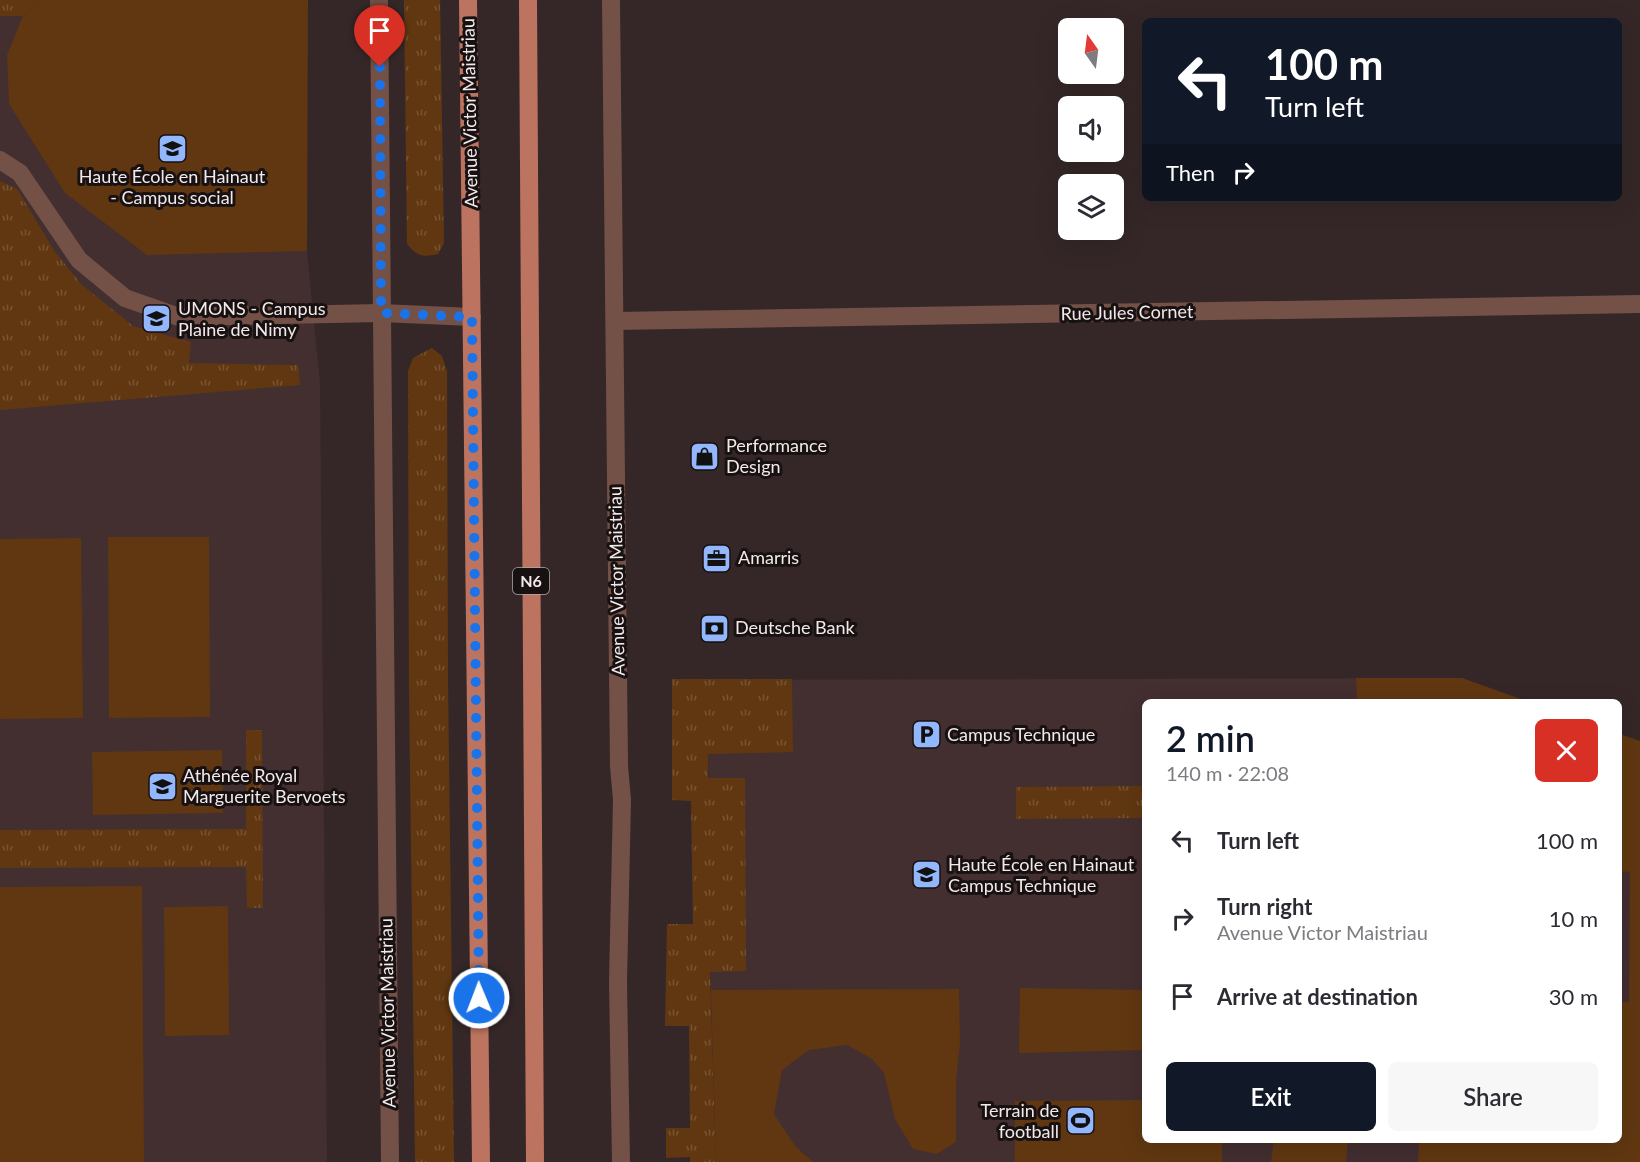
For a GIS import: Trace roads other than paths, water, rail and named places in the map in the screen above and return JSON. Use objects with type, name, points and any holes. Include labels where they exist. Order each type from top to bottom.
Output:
[{"type":"main road","name":"Avenue Victor Maistriau","points":[[468,0],[480,1162]]},
{"type":"main road","name":"N6","points":[[528,0],[535,1162]]},
{"type":"street","name":"Avenue Victor Maistriau","points":[[380,0],[390,1162]]},
{"type":"street","name":"Avenue Victor Maistriau","points":[[611,0],[619,766],[622,800],[618,982],[621,1162]]},
{"type":"street","points":[[0,160],[20,173],[79,260],[125,298],[179,317],[381,313],[472,317]]},
{"type":"street","name":"Rue Jules Cornet","points":[[615,321],[1640,304]]},
{"type":"place","name":"Haute École en Hainaut - Campus social","points":[[172,148]]},
{"type":"place","name":"UMONS - Campus Plaine de Nimy","points":[[157,319]]},
{"type":"place","name":"Performance Design","points":[[705,456]]},
{"type":"place","name":"Amarris","points":[[717,558]]},
{"type":"place","name":"Deutsche Bank","points":[[714,628]]},
{"type":"place","name":"Campus Technique","points":[[926,735]]},
{"type":"place","name":"Athénée Royal Marguerite Bervoets","points":[[162,786]]},
{"type":"place","name":"Haute École en Hainaut Campus Technique","points":[[927,875]]},
{"type":"place","name":"Terrain de football","points":[[1080,1121]]}]
